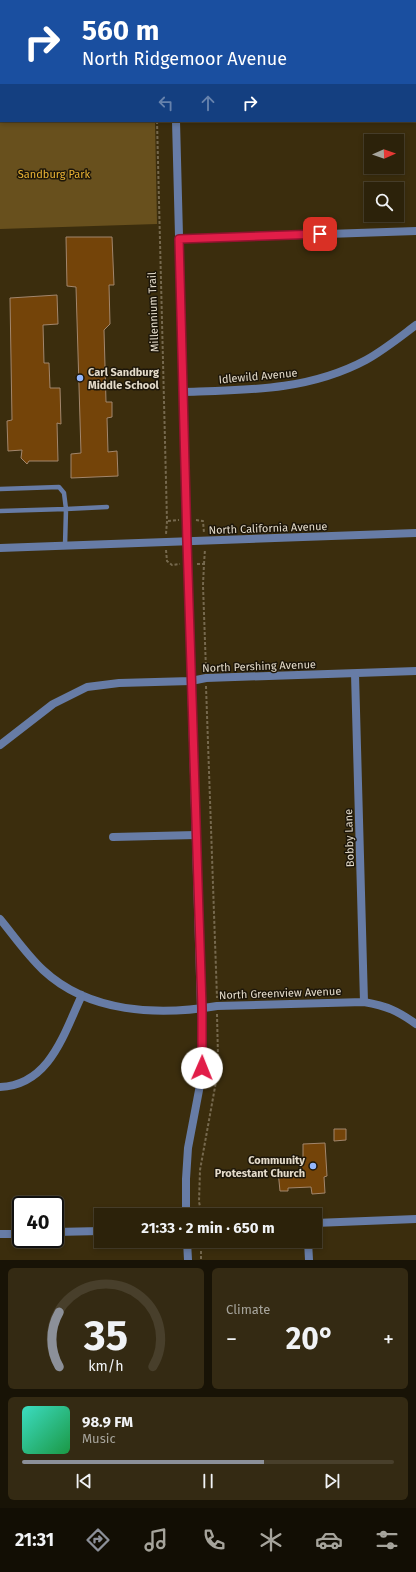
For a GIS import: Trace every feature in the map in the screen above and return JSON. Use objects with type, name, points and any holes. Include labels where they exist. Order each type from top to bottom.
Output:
[{"type":"street","points":[[176,122],[182,392],[202,1008],[202,1068],[188,1148],[186,1208]]},
{"type":"street","points":[[179,239],[416,231]]},
{"type":"street","name":"Idlewild Avenue","points":[[182,392],[251,390],[295,385],[313,381],[341,371],[365,360],[384,349],[416,325]]},
{"type":"street","name":"North California Avenue","points":[[0,548],[416,533]]},
{"type":"street","name":"North Pershing Avenue","points":[[0,744],[53,704],[87,687],[119,683],[191,681],[206,678],[416,671]]},
{"type":"street","name":"Bobby Lane","points":[[355,674],[364,1002]]},
{"type":"street","points":[[113,837],[196,835]]},
{"type":"street","name":"North Greenview Avenue","points":[[0,919],[26,952],[61,984],[82,995],[105,1004],[134,1010],[364,1002],[385,1006],[400,1012],[416,1024]]},
{"type":"street","points":[[0,1087],[24,1082],[38,1073],[53,1057],[82,995]]},
{"type":"street","points":[[322,1223],[416,1219]]},
{"type":"street","points":[[64,1232],[94,1231]]},
{"type":"street","points":[[0,1234],[12,1234]]},
{"type":"street","points":[[187,1248],[188,1260]]},
{"type":"street","points":[[308,1248],[309,1260]]},
{"type":"lane","points":[[0,489],[58,488],[64,493],[66,509],[65,546]]},
{"type":"lane","points":[[0,511],[108,507]]},
{"type":"path","name":"Millennium Trail","points":[[157,122],[166,526]]},
{"type":"path","points":[[167,521],[172,520]]},
{"type":"path","points":[[200,520],[203,521],[204,524]]},
{"type":"path","points":[[200,1208],[199,1202],[200,1170],[217,1076],[218,1057],[202,586],[205,555]]},
{"type":"path","points":[[166,556],[167,561],[172,565]]},
{"type":"path","points":[[198,564],[204,564]]},
{"type":"path","points":[[201,1248],[201,1260]]},
{"type":"green space","name":"Sandburg Park","points":[[0,122],[155,122],[157,224],[0,229]]},
{"type":"building","points":[[66,237],[112,237],[114,285],[109,285],[110,324],[104,330],[106,402],[112,402],[112,417],[107,418],[108,452],[117,451],[118,476],[71,478],[71,454],[81,453],[76,287],[67,286]]},
{"type":"building","points":[[57,295],[58,324],[43,325],[44,363],[49,363],[50,388],[60,388],[61,424],[57,423],[58,461],[29,461],[27,464],[21,458],[22,450],[8,451],[7,421],[12,420],[10,298]]},
{"type":"building","points":[[334,1129],[346,1129],[346,1140],[334,1141]]},
{"type":"building","name":"Community Protestant Church","points":[[325,1143],[327,1176],[324,1177],[325,1193],[312,1194],[311,1187],[288,1188],[288,1191],[280,1191],[278,1171],[300,1171],[300,1161],[303,1161],[303,1144]]},
{"type":"place","name":"Carl Sandburg Middle School","points":[[80,378]]},
{"type":"place","name":"Community Protestant Church","points":[[313,1166]]},
{"type":"route","points":[[202,1068],[202,1008],[179,239],[320,234]]}]
